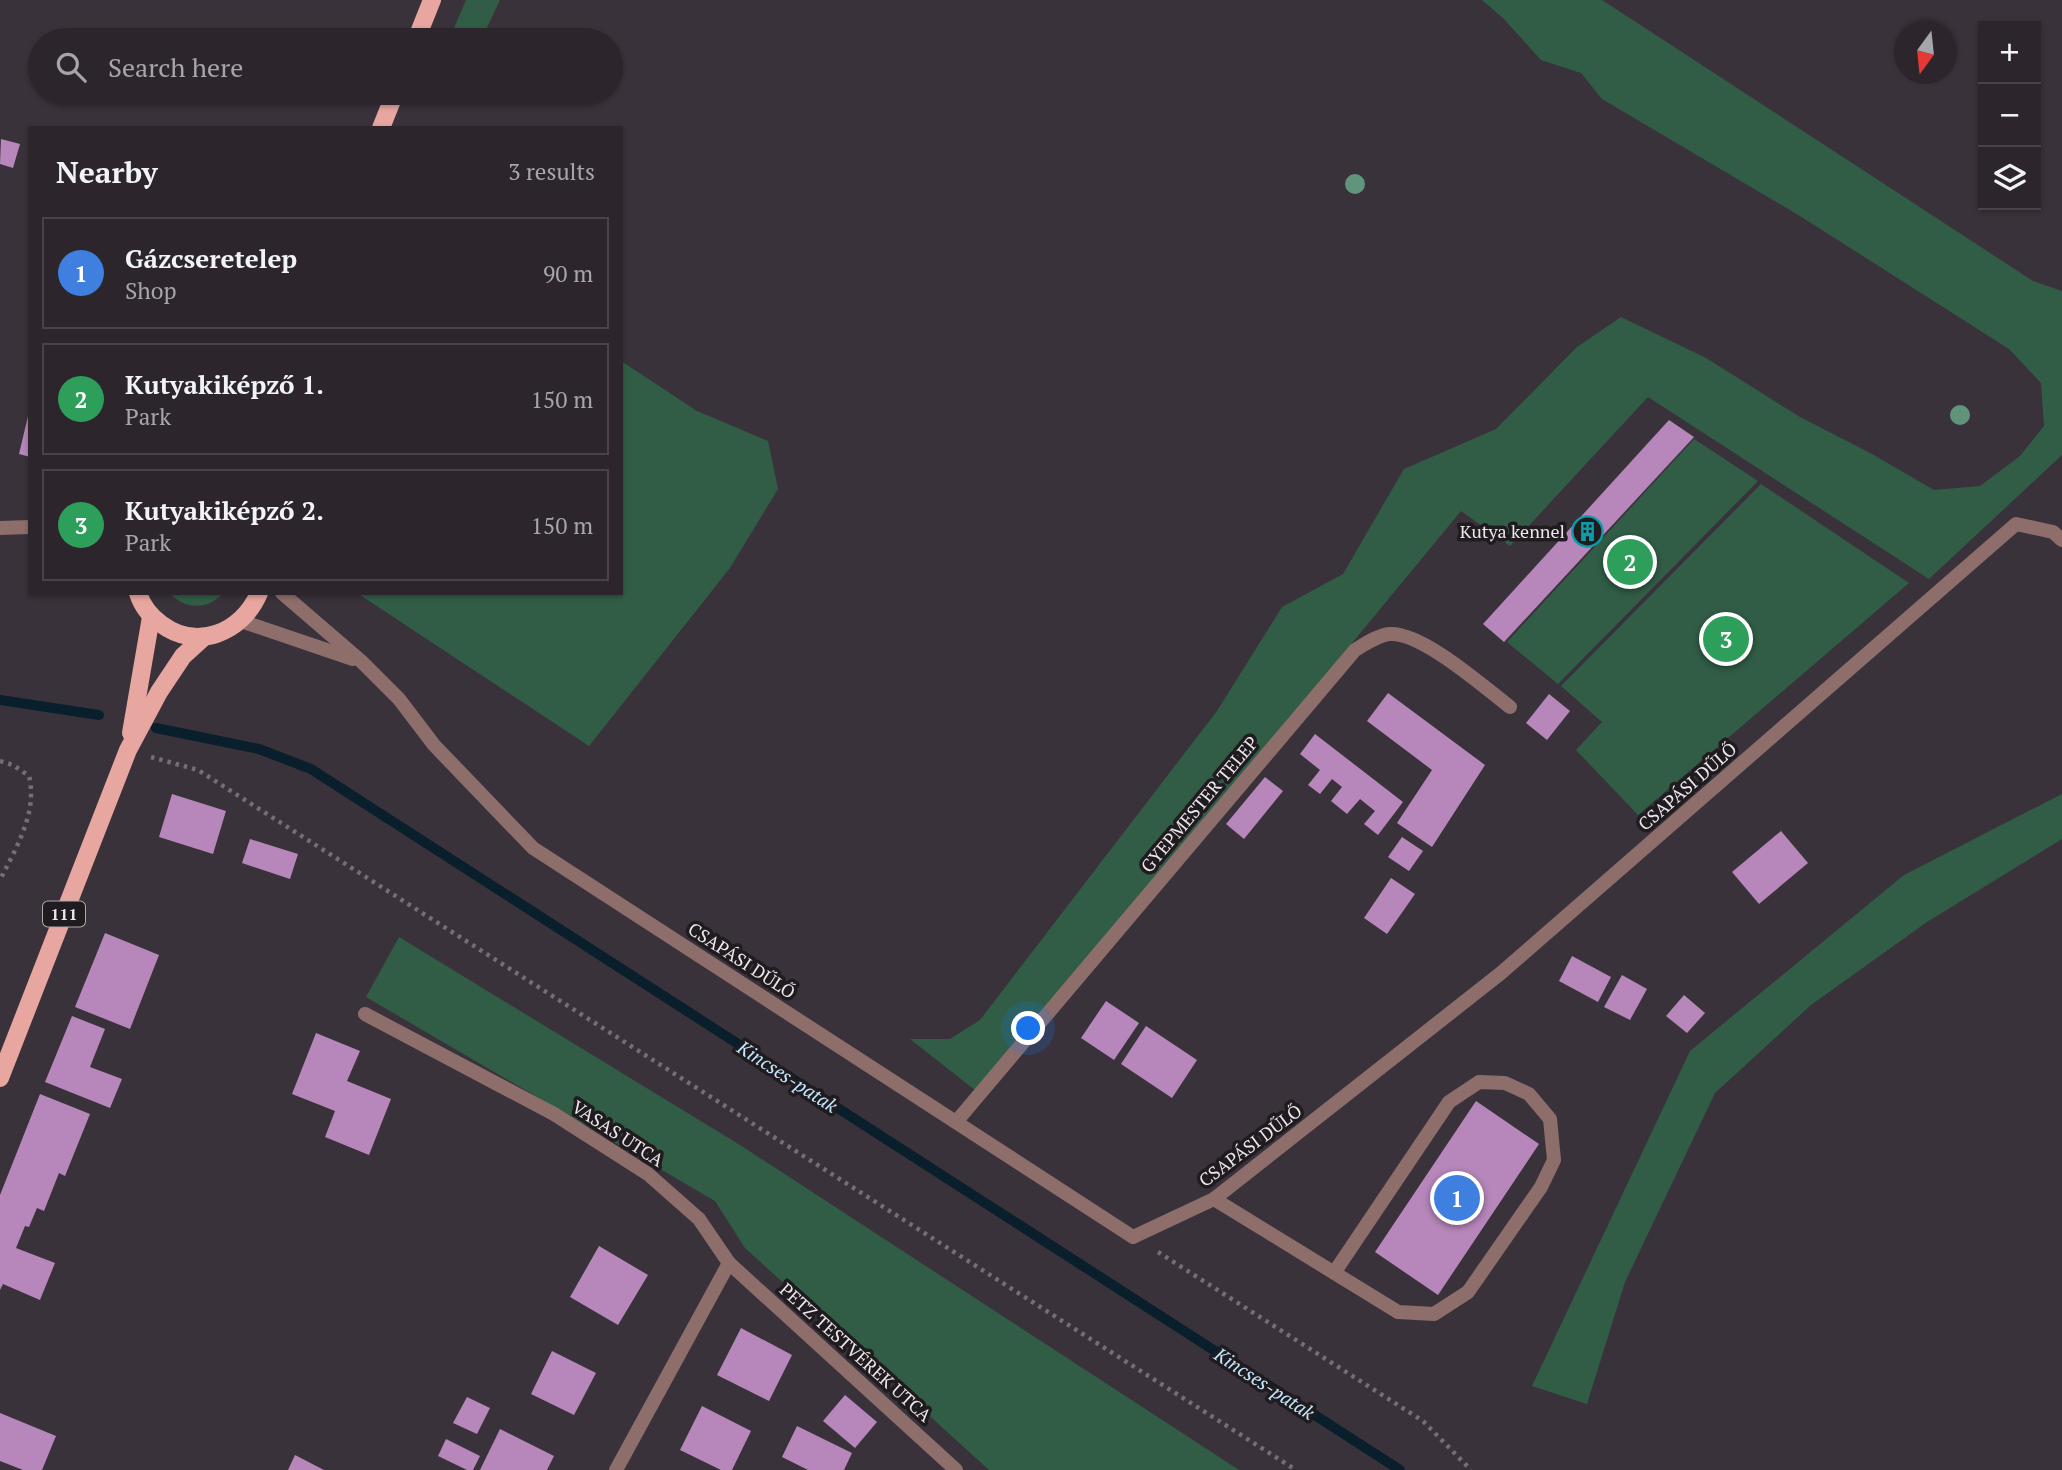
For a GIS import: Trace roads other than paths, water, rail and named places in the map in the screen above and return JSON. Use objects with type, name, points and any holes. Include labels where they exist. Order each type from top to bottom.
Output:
[{"type":"main road","points":[[421,28],[432,0]]},
{"type":"main road","points":[[383,126],[391,105]]},
{"type":"main road","points":[[139,595],[151,617],[168,629],[183,636],[204,637]]},
{"type":"main road","points":[[241,621],[254,606],[258,595]]},
{"type":"main road","name":"111","points":[[128,750],[151,617]]},
{"type":"main road","name":"111","points":[[0,1078],[128,750],[159,692],[183,656],[204,637],[225,631],[241,621]]},
{"type":"street","name":"CSAPÁSI DŰLŐ","points":[[284,595],[361,661],[399,699],[434,745],[533,848],[1133,1237],[1214,1199],[1501,973],[2016,524],[2053,532],[2062,540]]},
{"type":"street","name":"CSAPÁSI DŰLŐ","points":[[241,621],[361,661]]},
{"type":"street","name":"GYEPMESTER TELEP","points":[[956,1122],[1355,650],[1390,634],[1407,637],[1425,644],[1510,707]]},
{"type":"street","name":"VASAS UTCA","points":[[365,1014],[554,1114],[649,1174],[699,1219],[729,1263]]},
{"type":"street","points":[[1214,1199],[1334,1273],[1398,1312],[1434,1314],[1468,1292],[1541,1187],[1554,1160],[1550,1119],[1529,1094],[1505,1083],[1479,1082],[1449,1102],[1334,1273]]},
{"type":"street","points":[[616,1470],[729,1263]]},
{"type":"street","name":"PETZ TESTVÉREK UTCA","points":[[729,1263],[956,1470]]},
{"type":"waterway","name":"Kincses-patak","points":[[0,700],[99,715]]},
{"type":"waterway","name":"Kincses-patak","points":[[156,728],[259,749],[311,769],[1400,1470]]},
{"type":"place","name":"Kutya kennel","points":[[1588,531]]},
{"type":"place","name":"Kutyakiképző 1.","points":[[1630,562]]},
{"type":"place","name":"Kutyakiképző 2.","points":[[1726,639]]},
{"type":"place","name":"Gázcseretelep","points":[[1457,1198]]}]
